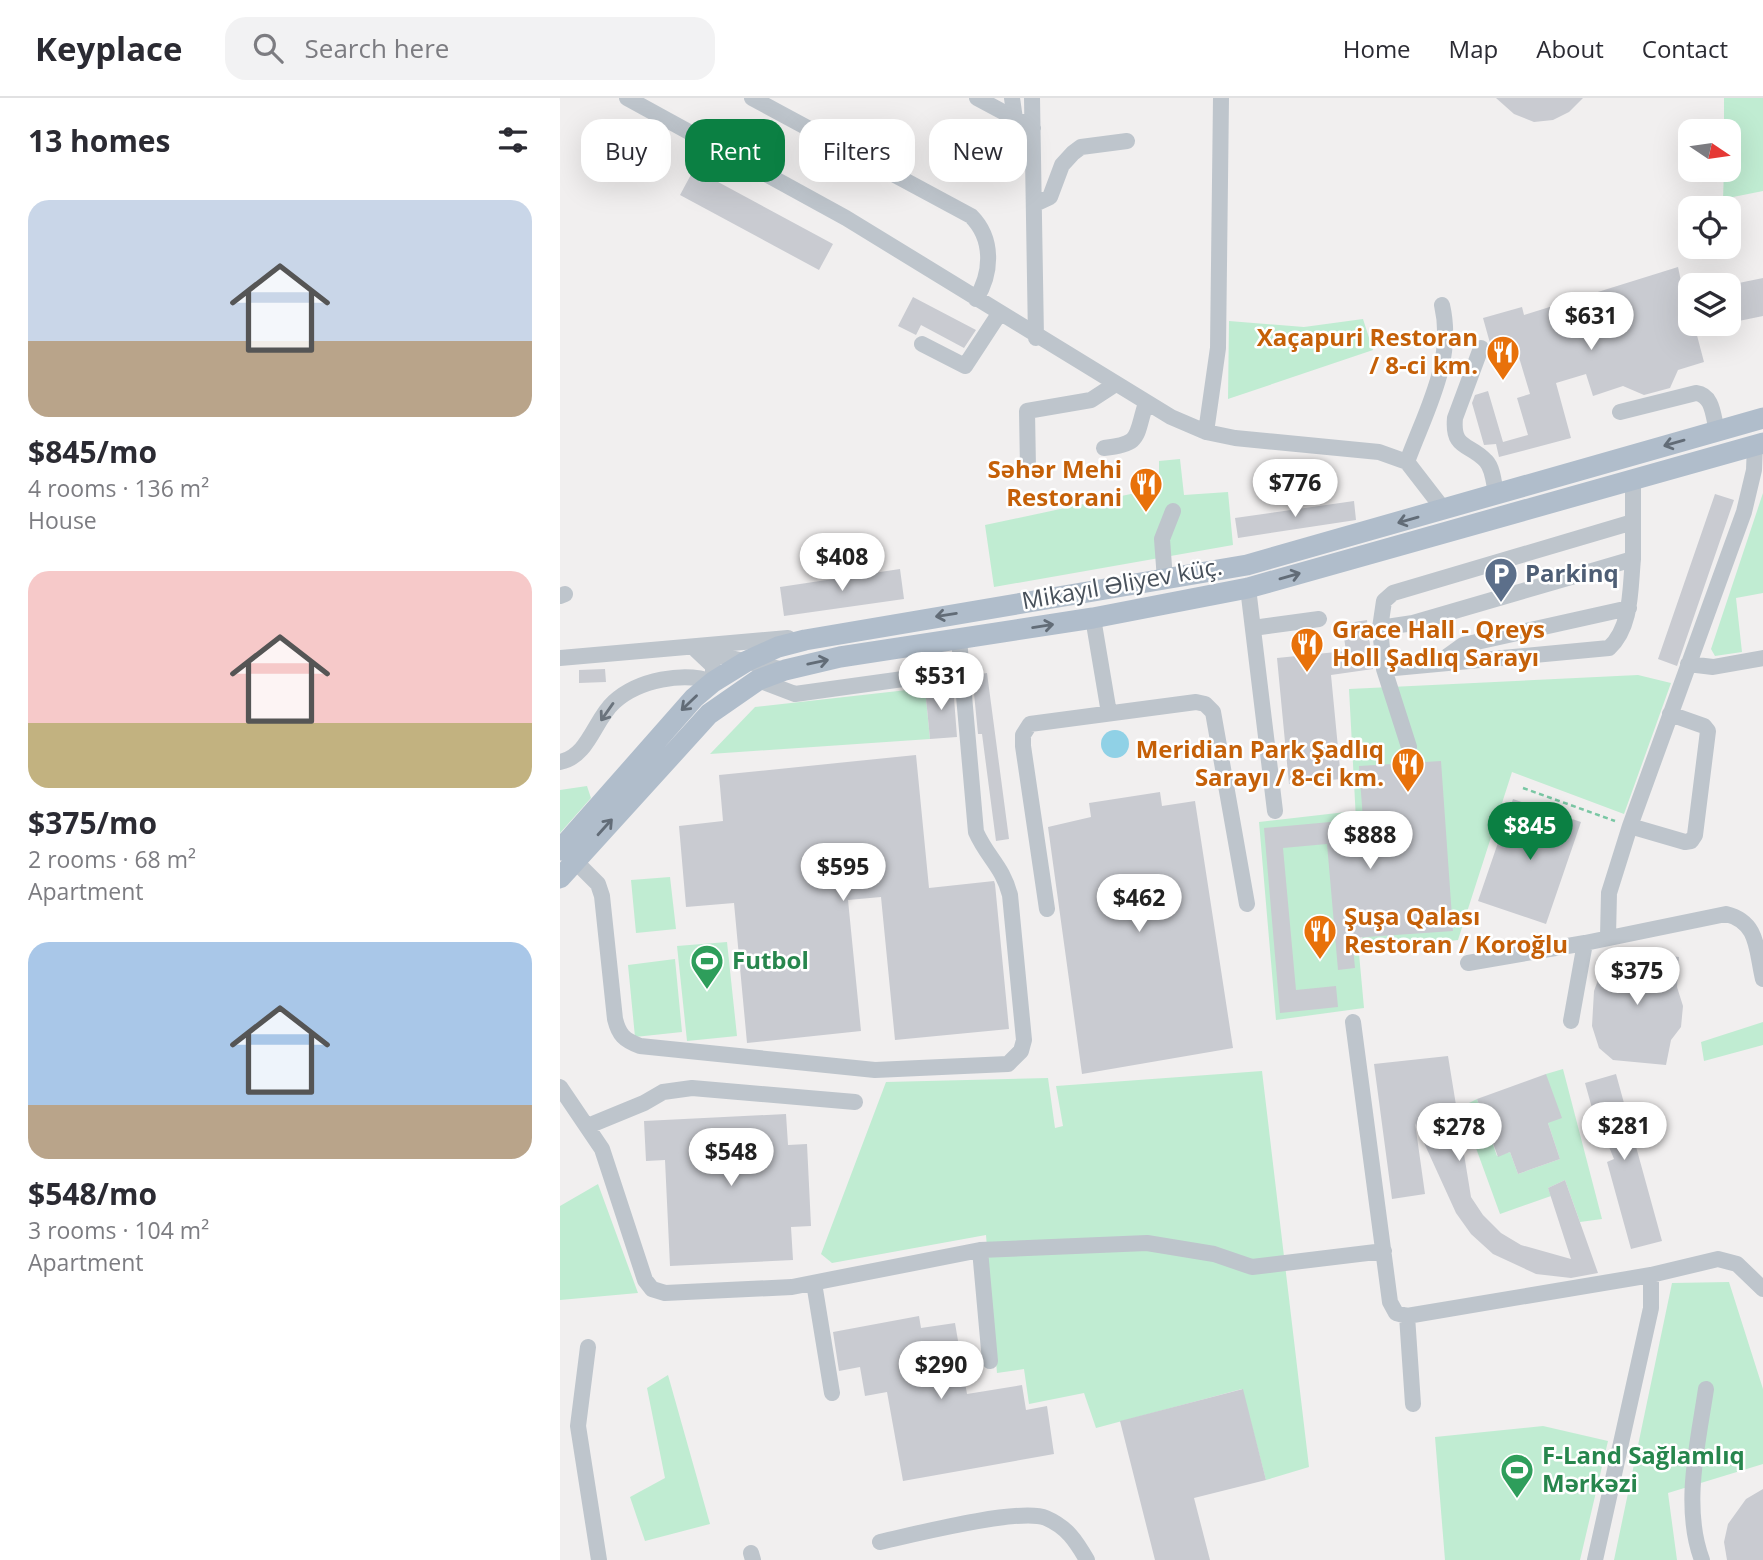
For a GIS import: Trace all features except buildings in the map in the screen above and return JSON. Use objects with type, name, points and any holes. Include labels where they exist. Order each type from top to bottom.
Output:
[{"type":"main road","points":[[568,855],[673,719],[713,682],[747,661],[778,648],[838,633],[1247,565],[1763,418]]},
{"type":"main road","name":"Mikayıl Əliyev küç.","points":[[560,878],[568,855],[688,734],[731,696],[758,680],[785,670],[840,657],[1093,618],[1248,588],[1759,444]]},
{"type":"street","points":[[627,98],[846,218],[1036,338],[1146,403],[1206,432],[1379,452],[1406,462],[1444,510]]},
{"type":"street","points":[[752,98],[971,216],[983,231],[988,254],[987,275],[976,299]]},
{"type":"street","points":[[977,98],[1015,119]]},
{"type":"street","points":[[1012,98],[1015,119]]},
{"type":"street","points":[[1032,98],[1036,338]]},
{"type":"street","points":[[1206,432],[1218,348],[1221,98]]},
{"type":"street","points":[[1027,125],[1032,128]]},
{"type":"street","points":[[1035,204],[1050,197],[1062,165],[1081,147],[1127,141]]},
{"type":"street","points":[[1406,462],[1444,362],[1448,341],[1442,305]]},
{"type":"street","points":[[922,344],[965,366],[999,314]]},
{"type":"street","points":[[1481,348],[1455,418],[1454,430],[1458,440],[1489,464],[1496,494]]},
{"type":"street","points":[[1028,469],[1027,411],[1091,400],[1114,385]]},
{"type":"street","points":[[1620,412],[1696,393],[1704,394],[1709,398],[1717,431]]},
{"type":"street","points":[[1104,448],[1127,446],[1134,440],[1146,403]]},
{"type":"street","points":[[1608,936],[1609,893],[1630,826],[1744,512],[1759,444]]},
{"type":"street","points":[[1384,669],[1609,649],[1620,638],[1629,608],[1633,559],[1633,480]]},
{"type":"street","points":[[1165,580],[1161,539],[1173,511]]},
{"type":"street","points":[[1409,747],[1384,669],[1380,628],[1384,601],[1393,593],[1633,522]]},
{"type":"street","points":[[1380,628],[1413,623],[1633,559]]},
{"type":"street","points":[[1248,588],[1275,811]]},
{"type":"street","points":[[1436,664],[1463,645],[1629,608]]},
{"type":"street","points":[[1093,618],[1110,713]]},
{"type":"street","points":[[1253,628],[1319,619]]},
{"type":"street","points":[[560,658],[693,649],[838,633]]},
{"type":"street","points":[[568,855],[598,884],[602,896],[615,1019],[618,1033],[627,1041],[653,1048],[875,1070],[1008,1064],[1021,1051],[1024,1040],[1010,895],[1005,874],[984,850],[976,832],[960,639]]},
{"type":"street","points":[[693,649],[785,670]]},
{"type":"street","points":[[560,762],[579,752],[614,702],[634,690],[690,676],[713,682],[713,666],[693,649]]},
{"type":"street","points":[[1688,664],[1713,667],[1763,658]]},
{"type":"street","points":[[758,680],[795,694],[932,675]]},
{"type":"street","points":[[1047,909],[1023,734],[1030,724],[1196,702],[1205,704],[1213,712],[1247,904]]},
{"type":"street","points":[[1630,826],[1685,842],[1691,841],[1695,835],[1708,731],[1704,726],[1670,715]]},
{"type":"street","points":[[1468,963],[1585,943],[1608,936],[1726,914],[1741,917],[1751,926],[1763,979]]},
{"type":"street","points":[[1570,1021],[1585,943]]},
{"type":"street","points":[[1353,1022],[1391,1302],[1396,1313],[1407,1316],[1651,1275],[1718,1259],[1738,1264],[1763,1289]]},
{"type":"street","points":[[560,1087],[602,1149],[645,1280],[652,1289],[679,1293],[792,1287],[980,1250],[1147,1243],[1214,1254],[1238,1265],[1252,1267],[1384,1251]]},
{"type":"street","points":[[587,1126],[644,1103],[663,1092],[682,1088],[855,1102]]},
{"type":"street","points":[[980,1250],[990,1361]]},
{"type":"street","points":[[1595,1560],[1651,1308],[1651,1275]]},
{"type":"street","points":[[814,1283],[832,1393]]},
{"type":"street","points":[[1407,1316],[1413,1404]]},
{"type":"street","points":[[588,1347],[578,1426],[599,1560]]},
{"type":"street","points":[[1702,1560],[1693,1525],[1695,1479],[1706,1389]]},
{"type":"street","points":[[880,1542],[1011,1517],[1044,1517],[1072,1534],[1087,1560]]},
{"type":"path","points":[[1523,788],[1630,826]]},
{"type":"green space","points":[[1724,98],[1763,98],[1763,191],[1723,196],[1724,182],[1741,182],[1741,119],[1724,119]]},
{"type":"green space","points":[[1363,319],[1373,350],[1228,399],[1229,321],[1304,327]]},
{"type":"green space","points":[[1180,459],[1184,495],[1228,492],[1233,545],[994,587],[985,525],[1159,488],[1159,461]]},
{"type":"green space","points":[[1763,493],[1763,593],[1736,598],[1742,652],[1715,656],[1711,649]]},
{"type":"green space","points":[[1638,675],[1671,683],[1624,814],[1512,772],[1458,940],[1363,951],[1349,689]]},
{"type":"green space","points":[[925,688],[930,739],[710,754],[755,707]]},
{"type":"green space","points":[[587,786],[591,798],[560,833],[560,790]]},
{"type":"green space","points":[[1346,812],[1364,1008],[1276,1020],[1259,822]]},
{"type":"green space","points":[[670,877],[676,929],[636,933],[631,880]]},
{"type":"green space","name":"Futbol","points":[[727,942],[737,1036],[687,1041],[677,946]]},
{"type":"green space","points":[[675,959],[682,1032],[635,1037],[628,965]]},
{"type":"green space","points":[[1763,1022],[1763,1045],[1704,1061],[1701,1042]]},
{"type":"green space","points":[[1563,1069],[1602,1219],[1580,1222],[1565,1180],[1548,1188],[1551,1196],[1500,1214],[1461,1107],[1477,1099],[1497,1156],[1510,1152],[1518,1174],[1560,1159],[1548,1123],[1546,1074]]},
{"type":"green space","points":[[1262,1071],[1309,1467],[1266,1480],[1242,1389],[1096,1428],[1084,1393],[1029,1404],[1024,1369],[997,1373],[986,1235],[832,1263],[821,1254],[886,1082],[1048,1078],[1055,1128],[1063,1126],[1056,1086]]},
{"type":"green space","points":[[598,1184],[638,1293],[560,1300],[560,1206]]},
{"type":"green space","points":[[1729,1282],[1763,1389],[1763,1464],[1668,1493],[1677,1560],[1614,1560],[1672,1283]]},
{"type":"green space","points":[[668,1375],[710,1524],[645,1541],[630,1497],[665,1478],[647,1388]]},
{"type":"green space","name":"F-Land Sağlamlıq Mərkəzi","points":[[1543,1426],[1608,1441],[1580,1560],[1445,1560],[1435,1437]]},
{"type":"water","points":[[1115,730],[1125,734],[1129,744],[1125,754],[1115,758],[1105,754],[1101,744],[1105,734]]},
{"type":"place","name":"Xaçapuri Restoran / 8-ci km.","points":[[1503,382]]},
{"type":"place","name":"Səhər Mehi Restorani","points":[[1146,514]]},
{"type":"place","name":"Parkinq","points":[[1501,604]]},
{"type":"place","name":"Grace Hall - Qreys Holl Şadlıq Sarayı","points":[[1307,674]]},
{"type":"place","name":"Meridian Park Şadlıq Sarayı / 8-ci km.","points":[[1408,794]]},
{"type":"place","name":"Şuşa Qalası Restoran / Koroğlu","points":[[1320,961]]},
{"type":"place","name":"Futbol","points":[[707,991]]},
{"type":"place","name":"F-Land Sağlamlıq Mərkəzi","points":[[1517,1500]]}]
